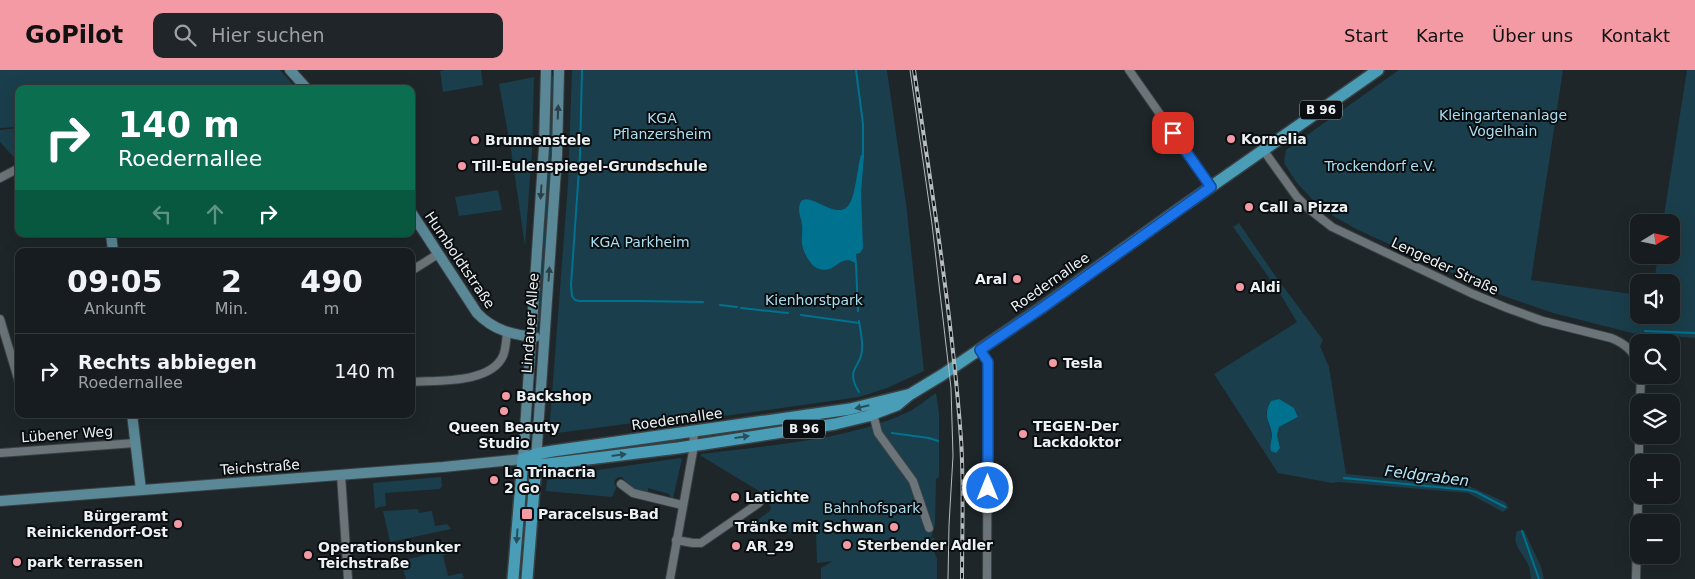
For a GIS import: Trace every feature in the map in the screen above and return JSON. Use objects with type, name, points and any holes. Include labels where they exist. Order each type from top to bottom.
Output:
[{"type":"main road","name":"Roedernallee","points":[[536,459],[550,464],[835,424],[872,414],[897,404],[1042,308],[1378,70]]},
{"type":"main road","name":"Roedernallee","points":[[536,459],[694,431],[850,410],[894,397],[909,395]]},
{"type":"main road","name":"B 96","points":[[522,459],[536,459]]},
{"type":"main road","name":"Lindauer Allee","points":[[513,579],[522,459]]},
{"type":"main road","name":"Lindauer Allee","points":[[527,579],[536,459]]},
{"type":"street","points":[[290,70],[303,85]]},
{"type":"street","name":"Lindauer Allee","points":[[522,459],[544,147],[546,70]]},
{"type":"street","name":"Lindauer Allee","points":[[536,459],[556,165],[559,70]]},
{"type":"street","points":[[1129,70],[1211,187]]},
{"type":"street","name":"Lengeder Straße","points":[[1264,151],[1297,197],[1332,227],[1507,308],[1543,321],[1611,338],[1621,342],[1630,350]]},
{"type":"street","points":[[0,178],[15,170]]},
{"type":"street","name":"Humboldtstraße","points":[[415,218],[477,313],[492,326],[507,333],[544,337]]},
{"type":"street","points":[[415,268],[438,254]]},
{"type":"street","points":[[0,319],[15,369]]},
{"type":"street","points":[[415,382],[470,377],[488,372],[499,363],[502,357],[507,333]]},
{"type":"street","points":[[980,350],[988,362],[987,579]]},
{"type":"street","points":[[872,414],[878,433],[913,481],[929,528]]},
{"type":"street","name":"Lübener Weg","points":[[132,418],[140,490]]},
{"type":"street","points":[[671,579],[682,505],[694,445],[694,431]]},
{"type":"street","name":"Lübener Weg","points":[[0,453],[135,443]]},
{"type":"street","name":"Teichstraße","points":[[0,502],[522,459]]},
{"type":"street","points":[[341,475],[348,579]]},
{"type":"street","points":[[621,484],[633,493],[682,505]]},
{"type":"street","points":[[676,540],[701,543],[758,503]]},
{"type":"street","points":[[1636,579],[1638,504]]},
{"type":"green space","points":[[0,70],[280,70],[293,85],[15,85],[15,127],[0,128]]},
{"type":"green space","points":[[481,70],[483,85],[443,92],[440,71]]},
{"type":"green space","name":"Kienhorstpark","points":[[572,70],[887,70],[906,203],[924,371],[887,388],[859,397],[710,418],[688,416],[549,434],[568,184]]},
{"type":"green space","points":[[1399,70],[1563,70],[1531,280],[1630,294],[1630,324],[1680,324],[1680,274],[1655,274],[1657,264],[1680,264],[1680,214],[1664,214],[1687,70],[1695,70],[1695,338],[1680,337],[1680,334],[1632,333],[1553,313],[1501,295],[1358,230],[1335,217],[1313,200],[1296,182],[1284,163],[1286,150]]},
{"type":"green space","points":[[549,76],[556,76],[556,111],[542,322],[535,322]]},
{"type":"green space","points":[[534,77],[532,152],[525,246],[499,84]]},
{"type":"green space","points":[[15,128],[15,159],[0,142],[0,130]]},
{"type":"green space","points":[[498,190],[502,210],[459,216],[455,197]]},
{"type":"green space","points":[[1239,223],[1323,340],[1320,346],[1329,367],[1346,474],[1469,486],[1505,502],[1509,508],[1503,512],[1468,493],[1332,483],[1278,473],[1214,374],[1297,322],[1279,292],[1233,227]],"holes":[[[1271,401],[1294,408],[1298,417],[1279,427],[1277,435],[1280,448],[1270,447],[1272,436],[1266,413]]]},
{"type":"green space","name":"Bahnhofspark","points":[[936,393],[939,413],[939,477],[936,479],[935,525],[931,538],[934,538],[933,549],[937,559],[937,579],[821,579],[821,568],[833,561],[817,563],[816,533],[742,531],[770,511],[771,507],[759,491],[701,456],[701,454],[806,441],[859,430],[908,412]]},
{"type":"green space","points":[[681,437],[680,442],[550,460],[550,456]]},
{"type":"green space","points":[[682,459],[673,498],[669,494],[648,488],[648,494],[634,490],[622,477],[618,477],[614,481],[616,488],[612,497],[546,491],[547,480],[567,477],[571,474]]},
{"type":"green space","points":[[441,477],[442,486],[440,489],[385,493],[386,506],[375,509],[373,483]]},
{"type":"green space","points":[[418,509],[419,513],[432,511],[435,526],[447,524],[451,529],[390,542],[383,511]]},
{"type":"green space","points":[[1524,530],[1541,567],[1544,579],[1531,579],[1527,562],[1517,546],[1517,531]]},
{"type":"green space","points":[[444,550],[446,555],[443,555],[448,576],[462,573],[464,578],[406,579],[403,569],[409,559]]},
{"type":"water","points":[[861,155],[864,155],[861,193],[863,248],[860,253],[856,254],[857,264],[847,260],[825,270],[815,267],[807,257],[803,247],[802,223],[799,210],[801,202],[805,199],[811,200],[841,210],[847,207],[854,190]]},
{"type":"water","points":[[1279,399],[1294,408],[1298,417],[1279,427],[1277,435],[1280,448],[1276,453],[1270,449],[1272,435],[1267,411],[1271,401]]},
{"type":"waterway","points":[[582,70],[580,155],[571,285],[572,296],[575,300],[579,301],[703,302]]},
{"type":"waterway","points":[[856,70],[863,124],[863,157]]},
{"type":"waterway","points":[[856,264],[858,311]]},
{"type":"waterway","points":[[720,305],[737,307]]},
{"type":"waterway","points":[[741,308],[788,313]]},
{"type":"waterway","points":[[801,315],[859,323]]},
{"type":"waterway","points":[[859,321],[862,349],[853,378],[859,392]]},
{"type":"waterway","points":[[1645,331],[1695,333]]},
{"type":"waterway","points":[[892,433],[938,441]]},
{"type":"waterway","name":"Feldgraben","points":[[1344,478],[1468,490],[1476,492],[1505,507]]},
{"type":"waterway","name":"Feldgraben","points":[[1522,531],[1539,579]]},
{"type":"tram line","points":[[910,70],[932,224],[951,388],[953,456],[948,579]]},
{"type":"railway","points":[[914,70],[941,254],[957,393],[962,474],[962,579]]},
{"type":"place","name":"Kornelia","points":[[1231,139]]},
{"type":"place","name":"Brunnenstele","points":[[475,140]]},
{"type":"place","name":"Till-Eulenspiegel-Grundschule","points":[[462,166]]},
{"type":"place","name":"Call a Pizza","points":[[1249,207]]},
{"type":"place","name":"Aral","points":[[1017,279]]},
{"type":"place","name":"Aldi","points":[[1240,287]]},
{"type":"place","name":"Tesla","points":[[1053,363]]},
{"type":"place","name":"Backshop","points":[[506,396]]},
{"type":"place","name":"Queen Beauty Studio","points":[[504,411]]},
{"type":"place","name":"TEGEN-Der Lackdoktor","points":[[1023,434]]},
{"type":"place","name":"La Trinacria 2 Go","points":[[494,480]]},
{"type":"place","name":"Latichte","points":[[735,497]]},
{"type":"place","name":"Paracelsus-Bad","points":[[527,514]]},
{"type":"place","name":"Bürgeramt Reinickendorf-Ost","points":[[178,524]]},
{"type":"place","name":"Tränke mit Schwan","points":[[894,527]]},
{"type":"place","name":"Sterbender Adler","points":[[847,545]]},
{"type":"place","name":"AR_29","points":[[736,546]]},
{"type":"place","name":"Operationsbunker Teichstraße","points":[[308,555]]},
{"type":"place","name":"park terrassen","points":[[17,562]]},
{"type":"route","points":[[988,488],[988,362],[980,350],[1211,187],[1173,133]]},
{"type":"park label","name":"Kleingartenanlage Vogelhain","points":[[1503,124]]},
{"type":"park label","name":"KGA Pflanzersheim","points":[[662,126]]},
{"type":"park label","name":"Trockendorf e.V.","points":[[1380,166]]},
{"type":"park label","name":"KGA Parkheim","points":[[640,242]]}]
